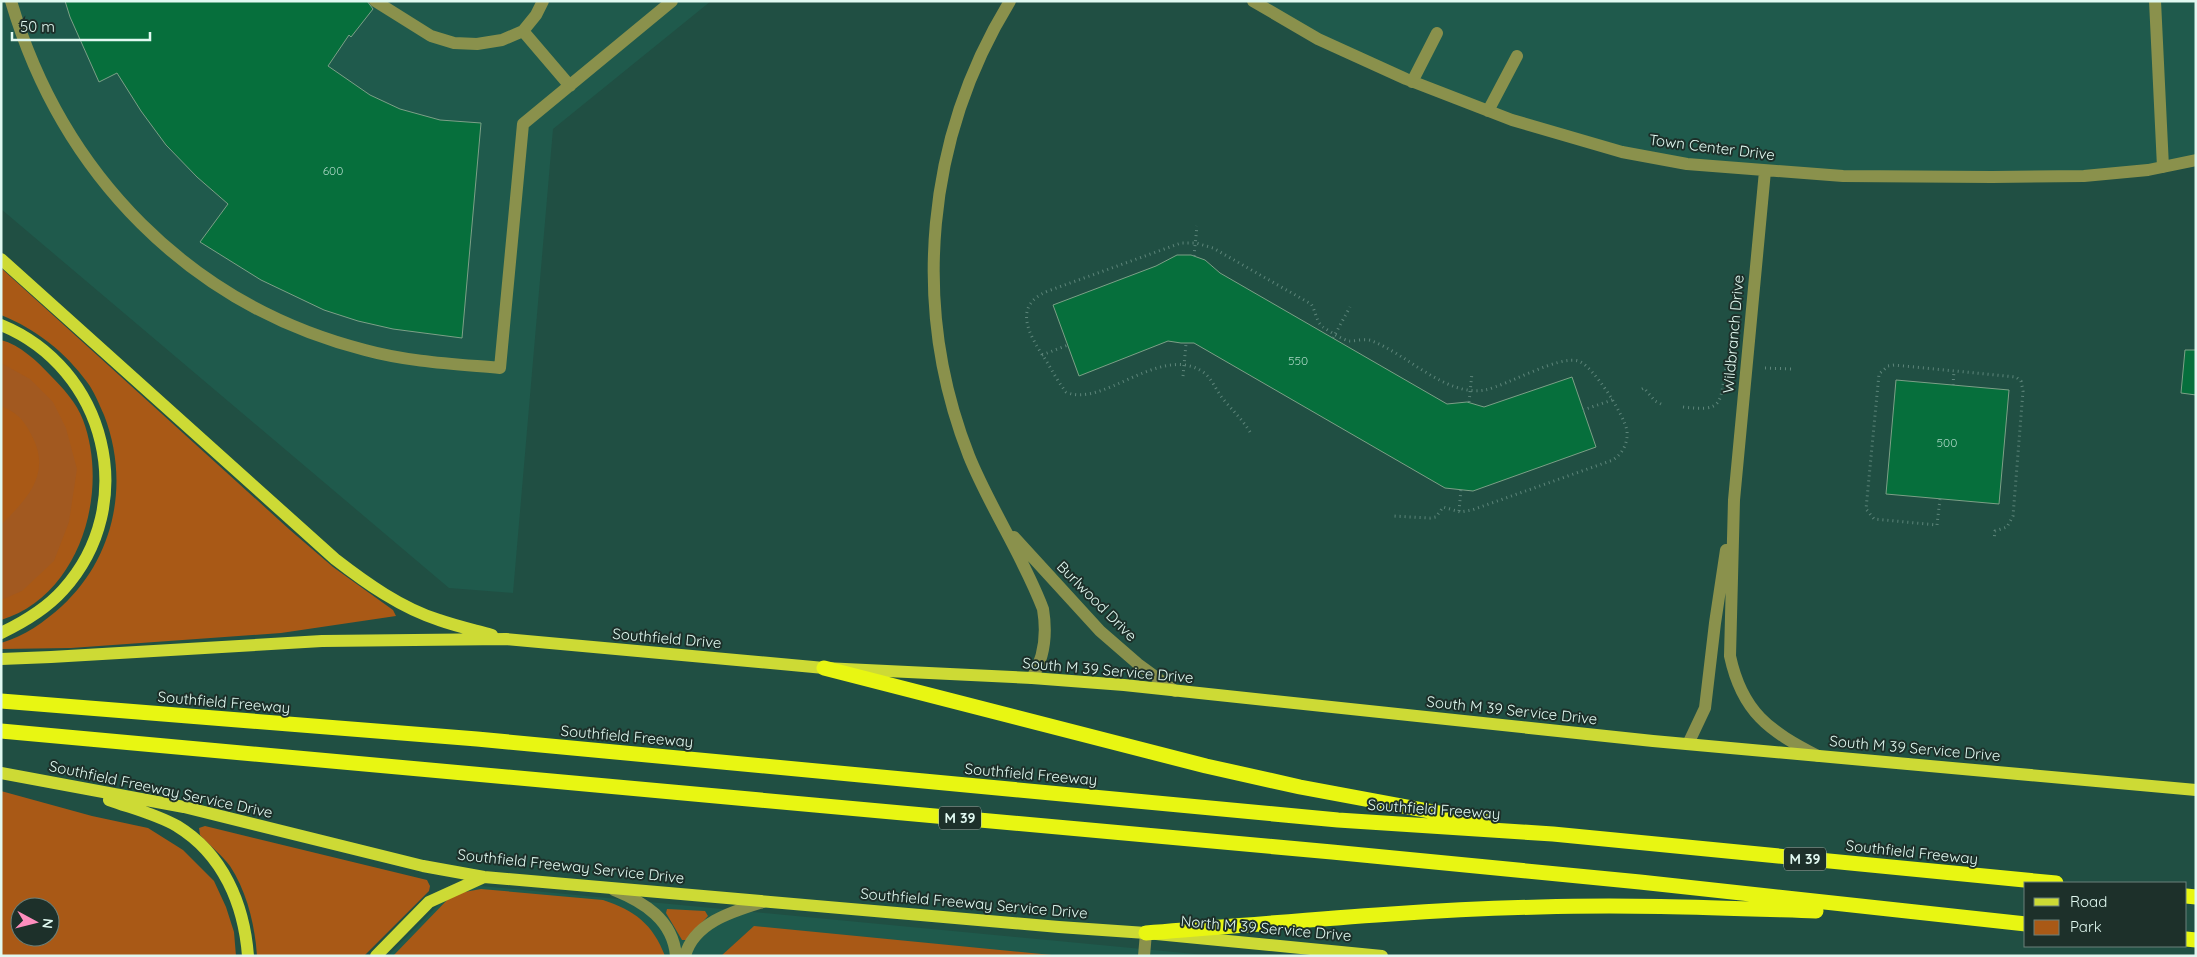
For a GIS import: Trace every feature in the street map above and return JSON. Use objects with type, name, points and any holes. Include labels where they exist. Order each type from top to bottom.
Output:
[{"type":"highway","points":[[824,668],[1059,730],[1254,777],[1553,834]]},
{"type":"highway","name":"Southfield Freeway","points":[[1,701],[477,739],[1338,820],[1553,834],[2046,882]]},
{"type":"highway","name":"M 39","points":[[1,731],[1372,856],[1640,882],[2024,924]]},
{"type":"highway","points":[[1146,933],[1413,912],[1541,907],[1634,906],[1918,913]]},
{"type":"main road","points":[[1,259],[302,532],[350,570],[380,591],[422,613],[438,620],[506,639]]},
{"type":"main road","points":[[1,325],[18,332],[44,349],[62,366],[80,390],[94,417],[102,446],[105,472],[105,496],[100,520],[93,543],[82,565],[64,589],[46,606],[31,617],[1,632]]},
{"type":"main road","points":[[1,659],[51,658],[322,641],[506,639]]},
{"type":"main road","name":"Southfield Drive","points":[[506,639],[824,668]]},
{"type":"main road","name":"South M 39 Service Drive","points":[[824,668],[1032,678],[1688,744],[2196,790]]},
{"type":"main road","name":"Southfield Freeway Service Drive","points":[[1,773],[184,807],[423,866],[484,876],[1060,928],[1146,933]]},
{"type":"main road","points":[[68,786],[162,819],[195,839],[210,854],[226,876],[239,904],[246,931],[248,956]]},
{"type":"main road","points":[[376,956],[429,902],[484,876]]},
{"type":"main road","name":"North M 39 Service Drive","points":[[1146,933],[1382,956]]},
{"type":"street","points":[[11,1],[22,36],[42,85],[84,157],[114,196],[181,259],[222,289],[255,309],[296,328],[366,351],[424,361],[500,368],[523,124],[672,1]]},
{"type":"street","points":[[375,1],[431,36],[454,43],[477,44],[502,40],[523,31],[536,15],[543,1]]},
{"type":"street","name":"Burlwood Drive","points":[[1010,1],[975,67],[950,137],[936,210],[933,252],[934,295],[937,334],[955,417],[970,456],[1043,609],[1045,620],[1041,659],[1032,678]]},
{"type":"street","name":"Town Center Drive","points":[[1253,1],[1318,39],[1412,82],[1488,111],[1512,120],[1622,152],[1687,164],[1843,176],[1992,177],[2084,176],[2164,167],[2196,160]]},
{"type":"street","points":[[2156,1],[2164,167]]},
{"type":"street","points":[[523,31],[570,86]]},
{"type":"street","points":[[1412,82],[1437,33]]},
{"type":"street","points":[[1488,111],[1517,56]]},
{"type":"street","name":"Wildbranch Drive","points":[[1688,744],[1705,708],[1715,622],[1734,500],[1765,171]]},
{"type":"street","name":"Wildbranch Drive","points":[[1734,500],[1730,656],[1735,680],[1746,702],[1784,739],[1818,756]]},
{"type":"street","name":"Burlwood Drive","points":[[1004,525],[1100,631],[1138,664],[1175,691]]},
{"type":"street","points":[[607,887],[638,900],[653,912],[664,925],[675,945],[676,956]]},
{"type":"street","points":[[685,956],[687,949],[698,932],[712,922],[726,914],[765,901]]},
{"type":"street","points":[[1144,956],[1146,933]]},
{"type":"path","points":[[1194,256],[1197,226]]},
{"type":"path","points":[[1250,432],[1242,417],[1224,400],[1206,374],[1192,366],[1159,368],[1081,396],[1066,392],[1030,335],[1026,319],[1031,305],[1041,294],[1174,245],[1196,243],[1213,248],[1311,304],[1316,310],[1321,326],[1334,336],[1348,341],[1372,341],[1449,384],[1471,390],[1487,389],[1560,362],[1573,360],[1589,367],[1613,400],[1624,421],[1627,433],[1625,445],[1613,460],[1483,507],[1459,512],[1443,507],[1436,516],[1430,518],[1394,516]]},
{"type":"path","points":[[1334,336],[1350,307]]},
{"type":"path","points":[[1183,376],[1186,344]]},
{"type":"path","points":[[1042,354],[1068,345]]},
{"type":"path","points":[[1682,407],[1705,410],[1716,405],[1722,394],[1726,368],[1732,364]]},
{"type":"path","points":[[1940,499],[1937,525],[1874,519],[1866,509],[1879,374],[1888,366],[1894,365],[2016,377],[2023,386],[2012,516],[2007,527],[1995,531],[1994,540]]},
{"type":"path","points":[[1765,368],[1791,369]]},
{"type":"path","points":[[1953,385],[1954,371]]},
{"type":"path","points":[[1470,402],[1472,373]]},
{"type":"path","points":[[1642,390],[1644,388],[1661,404]]},
{"type":"path","points":[[1583,410],[1613,400]]},
{"type":"path","points":[[1459,512],[1461,489]]},
{"type":"shaded area","points":[[1,1],[711,1],[553,129],[513,593],[449,588],[1,209]]},
{"type":"shaded area","points":[[1253,1],[2196,1],[2196,160],[2148,170],[1843,176],[1622,152],[1406,79]]},
{"type":"shaded area","points":[[1,363],[30,379],[53,402],[66,428],[77,469],[69,522],[54,561],[22,591],[1,600],[1,525],[27,496],[33,486],[39,464],[38,451],[27,427],[17,415],[1,406]]},
{"type":"shaded area","points":[[481,886],[1216,956],[388,956],[444,899],[462,890]]},
{"type":"green space","points":[[1,268],[290,530],[333,567],[393,610],[396,616],[281,633],[71,648],[1,649],[1,643],[18,637],[41,623],[62,606],[95,565],[113,517],[116,492],[116,466],[112,440],[104,415],[90,386],[69,361],[49,342],[26,327],[1,315]]},
{"type":"green space","points":[[1,340],[15,346],[34,359],[73,401],[83,420],[90,448],[93,478],[90,509],[82,538],[69,565],[51,589],[28,607],[1,620]]},
{"type":"green space","points":[[1,791],[92,816],[148,828],[183,850],[214,881],[226,907],[234,932],[236,956],[1,956]]},
{"type":"green space","points":[[205,826],[427,880],[430,886],[429,891],[364,956],[257,956],[252,921],[241,887],[227,862],[200,835],[199,828]]},
{"type":"green space","points":[[481,889],[603,900],[614,904],[633,914],[648,927],[655,935],[665,956],[393,956],[449,898],[459,893]]},
{"type":"green space","points":[[667,909],[705,911],[708,916],[686,940],[682,940],[666,913]]},
{"type":"green space","points":[[754,926],[1062,956],[721,956]]},
{"type":"building","points":[[65,1],[367,1],[373,9],[351,37],[349,35],[328,66],[370,95],[400,109],[440,120],[481,123],[462,338],[393,329],[358,321],[324,310],[261,280],[200,242],[228,204],[197,177],[166,145],[141,111],[117,73],[99,82],[70,17]]},
{"type":"building","points":[[1177,255],[1191,255],[1205,260],[1220,273],[1447,404],[1467,402],[1484,407],[1572,377],[1596,447],[1473,491],[1445,488],[1194,343],[1168,341],[1079,376],[1053,305],[1156,266]]},
{"type":"building","points":[[2185,350],[2196,350],[2196,395],[2181,393]]},
{"type":"building","points":[[1896,380],[2009,390],[1999,504],[1886,494]]}]
